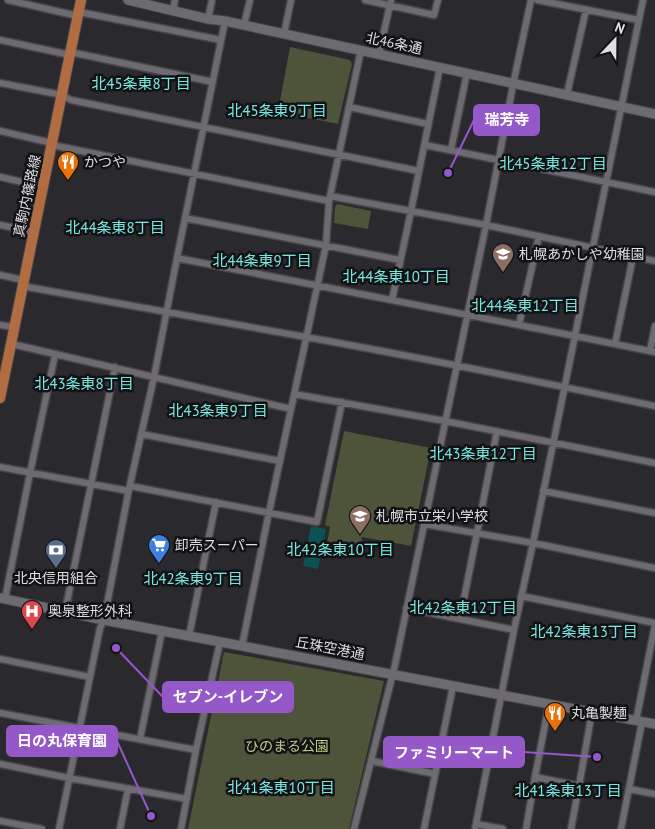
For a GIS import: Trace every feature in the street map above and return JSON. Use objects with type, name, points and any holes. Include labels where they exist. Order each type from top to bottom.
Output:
[{"type":"main road","name":"真駒内篠路線","points":[[0,398],[81,0]]},
{"type":"main road","name":"北46条通","points":[[130,0],[208,19],[244,25],[655,114]]},
{"type":"main road","name":"丘珠空港通","points":[[3,599],[104,620],[655,724]]},
{"type":"street","points":[[8,0],[221,40]]},
{"type":"street","points":[[173,10],[175,0]]},
{"type":"street","points":[[208,19],[212,0]]},
{"type":"street","points":[[244,25],[250,0]]},
{"type":"street","points":[[284,34],[291,0]]},
{"type":"street","points":[[365,0],[391,3],[434,15],[438,0]]},
{"type":"street","points":[[354,829],[393,674],[531,0]]},
{"type":"street","points":[[537,0],[639,20]]},
{"type":"street","points":[[503,829],[475,826],[643,0]]},
{"type":"street","points":[[379,54],[391,3]]},
{"type":"street","points":[[567,94],[586,10]]},
{"type":"street","points":[[58,829],[100,628],[104,620],[129,488],[154,377],[176,258],[225,21]]},
{"type":"street","points":[[0,40],[213,82]]},
{"type":"street","points":[[242,646],[326,245],[330,199],[361,50]]},
{"type":"street","points":[[392,300],[440,67]]},
{"type":"street","points":[[451,150],[467,73]]},
{"type":"street","points":[[0,83],[62,95],[71,100],[419,171]]},
{"type":"street","points":[[349,107],[428,124]]},
{"type":"street","points":[[0,131],[194,174],[486,225],[655,261]]},
{"type":"street","points":[[425,145],[655,192]]},
{"type":"street","points":[[0,178],[44,187]]},
{"type":"street","points":[[185,218],[400,260]]},
{"type":"street","points":[[0,225],[33,232]]},
{"type":"street","points":[[519,325],[539,236]]},
{"type":"street","points":[[615,344],[633,257]]},
{"type":"street","points":[[176,258],[652,352],[655,326]]},
{"type":"street","points":[[0,275],[23,283],[167,313],[306,337],[655,406]]},
{"type":"street","points":[[0,325],[14,327]]},
{"type":"street","points":[[12,344],[291,409]]},
{"type":"street","points":[[3,599],[55,355]]},
{"type":"street","points":[[65,612],[115,367]]},
{"type":"street","points":[[294,394],[445,421],[655,463]]},
{"type":"street","points":[[0,466],[91,484],[216,502],[317,522],[342,402]]},
{"type":"street","points":[[460,619],[497,431]]},
{"type":"street","points":[[140,434],[280,461]]},
{"type":"street","points":[[543,492],[655,513]]},
{"type":"street","points":[[189,636],[216,502]]},
{"type":"street","points":[[424,524],[655,568]]},
{"type":"street","points":[[521,596],[655,624],[621,829]]},
{"type":"street","points":[[406,608],[514,630]]},
{"type":"street","points":[[140,739],[162,631]]},
{"type":"street","points":[[181,829],[220,642]]},
{"type":"street","points":[[0,659],[90,677]]},
{"type":"street","points":[[424,829],[454,686]]},
{"type":"street","points":[[526,829],[549,704]]},
{"type":"street","points":[[571,829],[592,712]]},
{"type":"street","points":[[0,713],[196,750]]},
{"type":"street","points":[[372,761],[435,774]]},
{"type":"street","points":[[0,764],[187,800]]},
{"type":"street","points":[[535,777],[578,786]]},
{"type":"street","points":[[120,829],[128,789]]},
{"type":"street","points":[[629,789],[655,794]]},
{"type":"street","points":[[0,821],[42,829]]},
{"type":"green space","points":[[290,47],[350,60],[352,64],[338,124],[278,112]]},
{"type":"green space","points":[[337,204],[371,211],[368,229],[334,223],[335,207]]},
{"type":"green space","points":[[344,431],[431,448],[411,546],[362,537],[358,555],[326,550],[330,527],[325,525]]},
{"type":"green space","name":"ひのまる公園","points":[[224,652],[384,681],[349,829],[188,829]]},
{"type":"water","points":[[311,526],[326,529],[318,569],[303,566]]},
{"type":"place","name":"瑞芳寺","points":[[448,173]]},
{"type":"place","name":"かつや","points":[[68,181]]},
{"type":"place","name":"札幌あかしや幼稚園","points":[[503,273]]},
{"type":"place","name":"札幌市立栄小学校","points":[[360,535]]},
{"type":"place","name":"卸売スーパー","points":[[159,564]]},
{"type":"place","name":"北央信用組合","points":[[56,569]]},
{"type":"place","name":"奥泉整形外科","points":[[32,630]]},
{"type":"place","name":"セブン-イレブン","points":[[116,648]]},
{"type":"place","name":"丸亀製麺","points":[[555,732]]},
{"type":"place","name":"ファミリーマート","points":[[597,757]]},
{"type":"place","name":"日の丸保育園","points":[[151,816]]},
{"type":"district","name":"北45条東8丁目","points":[[141,84]]},
{"type":"district","name":"北45条東9丁目","points":[[277,111]]},
{"type":"district","name":"北45条東12丁目","points":[[553,164]]},
{"type":"district","name":"北44条東8丁目","points":[[115,228]]},
{"type":"district","name":"北44条東9丁目","points":[[262,261]]},
{"type":"district","name":"北44条東10丁目","points":[[396,277]]},
{"type":"district","name":"北44条東12丁目","points":[[525,306]]},
{"type":"district","name":"北43条東8丁目","points":[[84,384]]},
{"type":"district","name":"北43条東9丁目","points":[[218,411]]},
{"type":"district","name":"北43条東12丁目","points":[[483,454]]},
{"type":"district","name":"北42条東10丁目","points":[[340,550]]},
{"type":"district","name":"北42条東9丁目","points":[[193,579]]},
{"type":"district","name":"北42条東12丁目","points":[[463,608]]},
{"type":"district","name":"北42条東13丁目","points":[[584,632]]},
{"type":"district","name":"北41条東10丁目","points":[[281,788]]},
{"type":"district","name":"北41条東13丁目","points":[[568,791]]}]
